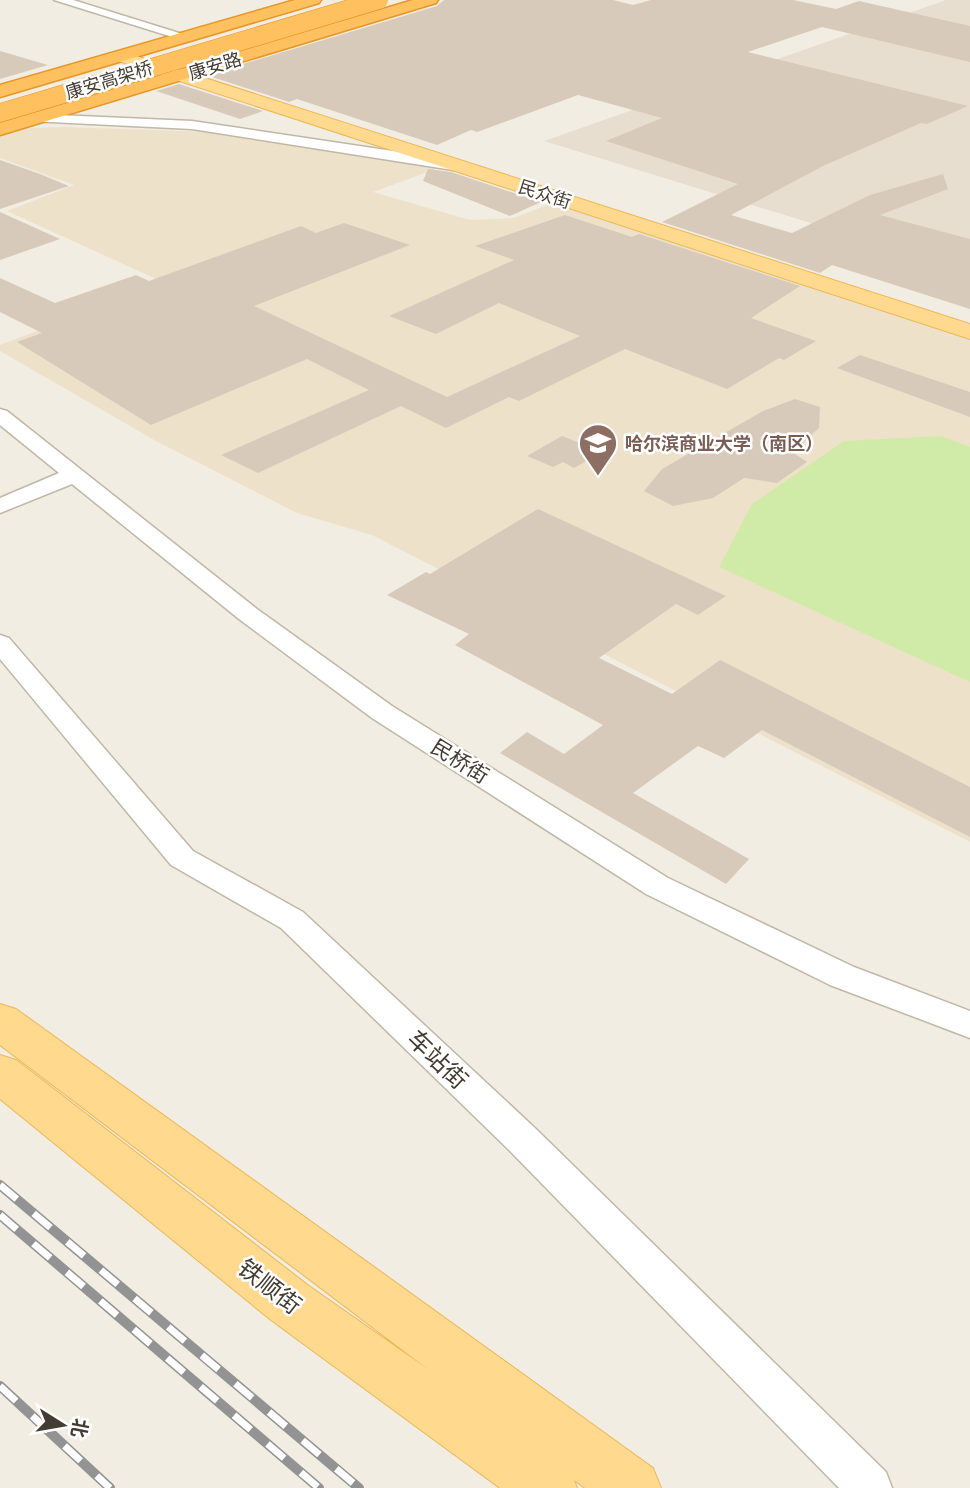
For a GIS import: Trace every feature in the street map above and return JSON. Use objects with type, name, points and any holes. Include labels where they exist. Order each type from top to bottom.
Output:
[{"type":"highway","name":"康安路","points":[[0,91],[313,0]]},
{"type":"highway","points":[[89,82],[329,0]]},
{"type":"highway","name":"康安高架桥","points":[[0,113],[89,82],[350,0]]},
{"type":"highway","name":"康安高架桥","points":[[0,103],[89,82],[379,0]]},
{"type":"highway","name":"康安路","points":[[0,129],[181,76],[400,5],[430,0]]},
{"type":"highway","points":[[89,82],[400,5]]},
{"type":"main road","name":"民众街","points":[[121,56],[970,332]]},
{"type":"main road","points":[[0,1021],[632,1488]]},
{"type":"main road","name":"铁顺街","points":[[0,1073],[290,1303],[548,1488]]},
{"type":"street","points":[[60,0],[186,37]]},
{"type":"street","points":[[350,0],[400,5]]},
{"type":"street","points":[[34,118],[192,125],[453,164]]},
{"type":"street","name":"民桥街","points":[[0,415],[248,614],[382,712],[657,886],[842,976],[970,1024]]},
{"type":"street","points":[[0,506],[76,474]]},
{"type":"street","name":"车站街","points":[[0,643],[182,858],[292,920],[523,1140],[870,1488]]},
{"type":"shaded area","points":[[946,0],[970,0],[970,272],[544,141]]},
{"type":"shaded area","name":"哈尔滨商业大学（南区）","points":[[27,128],[212,132],[444,166],[373,192],[470,220],[514,218],[552,203],[970,340],[970,842],[372,535],[297,513],[156,441],[0,351],[0,345],[165,283],[7,211],[74,185],[0,158],[0,135]]},
{"type":"green space","points":[[941,436],[970,447],[970,682],[719,567],[752,504],[844,441]]},
{"type":"building","points":[[444,0],[613,0],[633,5],[651,0],[793,0],[836,9],[859,1],[970,26],[970,62],[822,27],[748,52],[968,106],[927,124],[921,123],[823,166],[731,215],[792,233],[870,195],[943,174],[948,189],[880,215],[970,239],[970,309],[832,265],[820,273],[662,222],[738,184],[606,141],[662,118],[578,95],[477,132],[471,130],[437,145],[297,99],[289,102],[206,75],[437,6]]},
{"type":"building","points":[[0,51],[48,65],[0,79]]},
{"type":"building","points":[[179,84],[263,111],[240,119],[156,91]]},
{"type":"building","points":[[0,160],[40,174],[69,186],[0,209]]},
{"type":"building","points":[[428,169],[451,172],[541,202],[510,216],[423,181]]},
{"type":"building","points":[[0,212],[60,239],[0,260]]},
{"type":"building","points":[[565,215],[632,237],[639,234],[800,286],[751,318],[816,341],[784,360],[779,358],[727,389],[625,349],[519,401],[509,397],[446,428],[401,406],[258,473],[221,455],[369,390],[307,359],[151,425],[17,342],[42,333],[0,312],[0,278],[55,303],[136,275],[149,281],[301,226],[316,233],[344,223],[410,245],[254,306],[447,397],[580,336],[499,303],[436,334],[389,316],[514,260],[475,246]]},
{"type":"building","points":[[860,355],[970,392],[970,417],[837,368]]},
{"type":"building","points":[[795,399],[820,407],[819,428],[792,452],[807,462],[777,483],[744,478],[713,498],[673,506],[644,491],[662,469],[763,411]]},
{"type":"building","points":[[562,436],[602,452],[574,468],[563,462],[553,467],[527,456]]},
{"type":"building","points":[[538,509],[726,596],[698,615],[676,604],[599,658],[672,694],[720,660],[970,787],[970,837],[762,730],[724,758],[698,746],[633,793],[749,859],[726,884],[500,753],[527,732],[564,754],[603,725],[455,645],[469,634],[387,595],[426,572],[430,574]]},
{"type":"railway","points":[[0,1185],[359,1488]]},
{"type":"railway","points":[[0,1215],[319,1488]]},
{"type":"railway","points":[[0,1386],[110,1488]]},
{"type":"place","name":"哈尔滨商业大学（南区）","points":[[598,477]]}]
